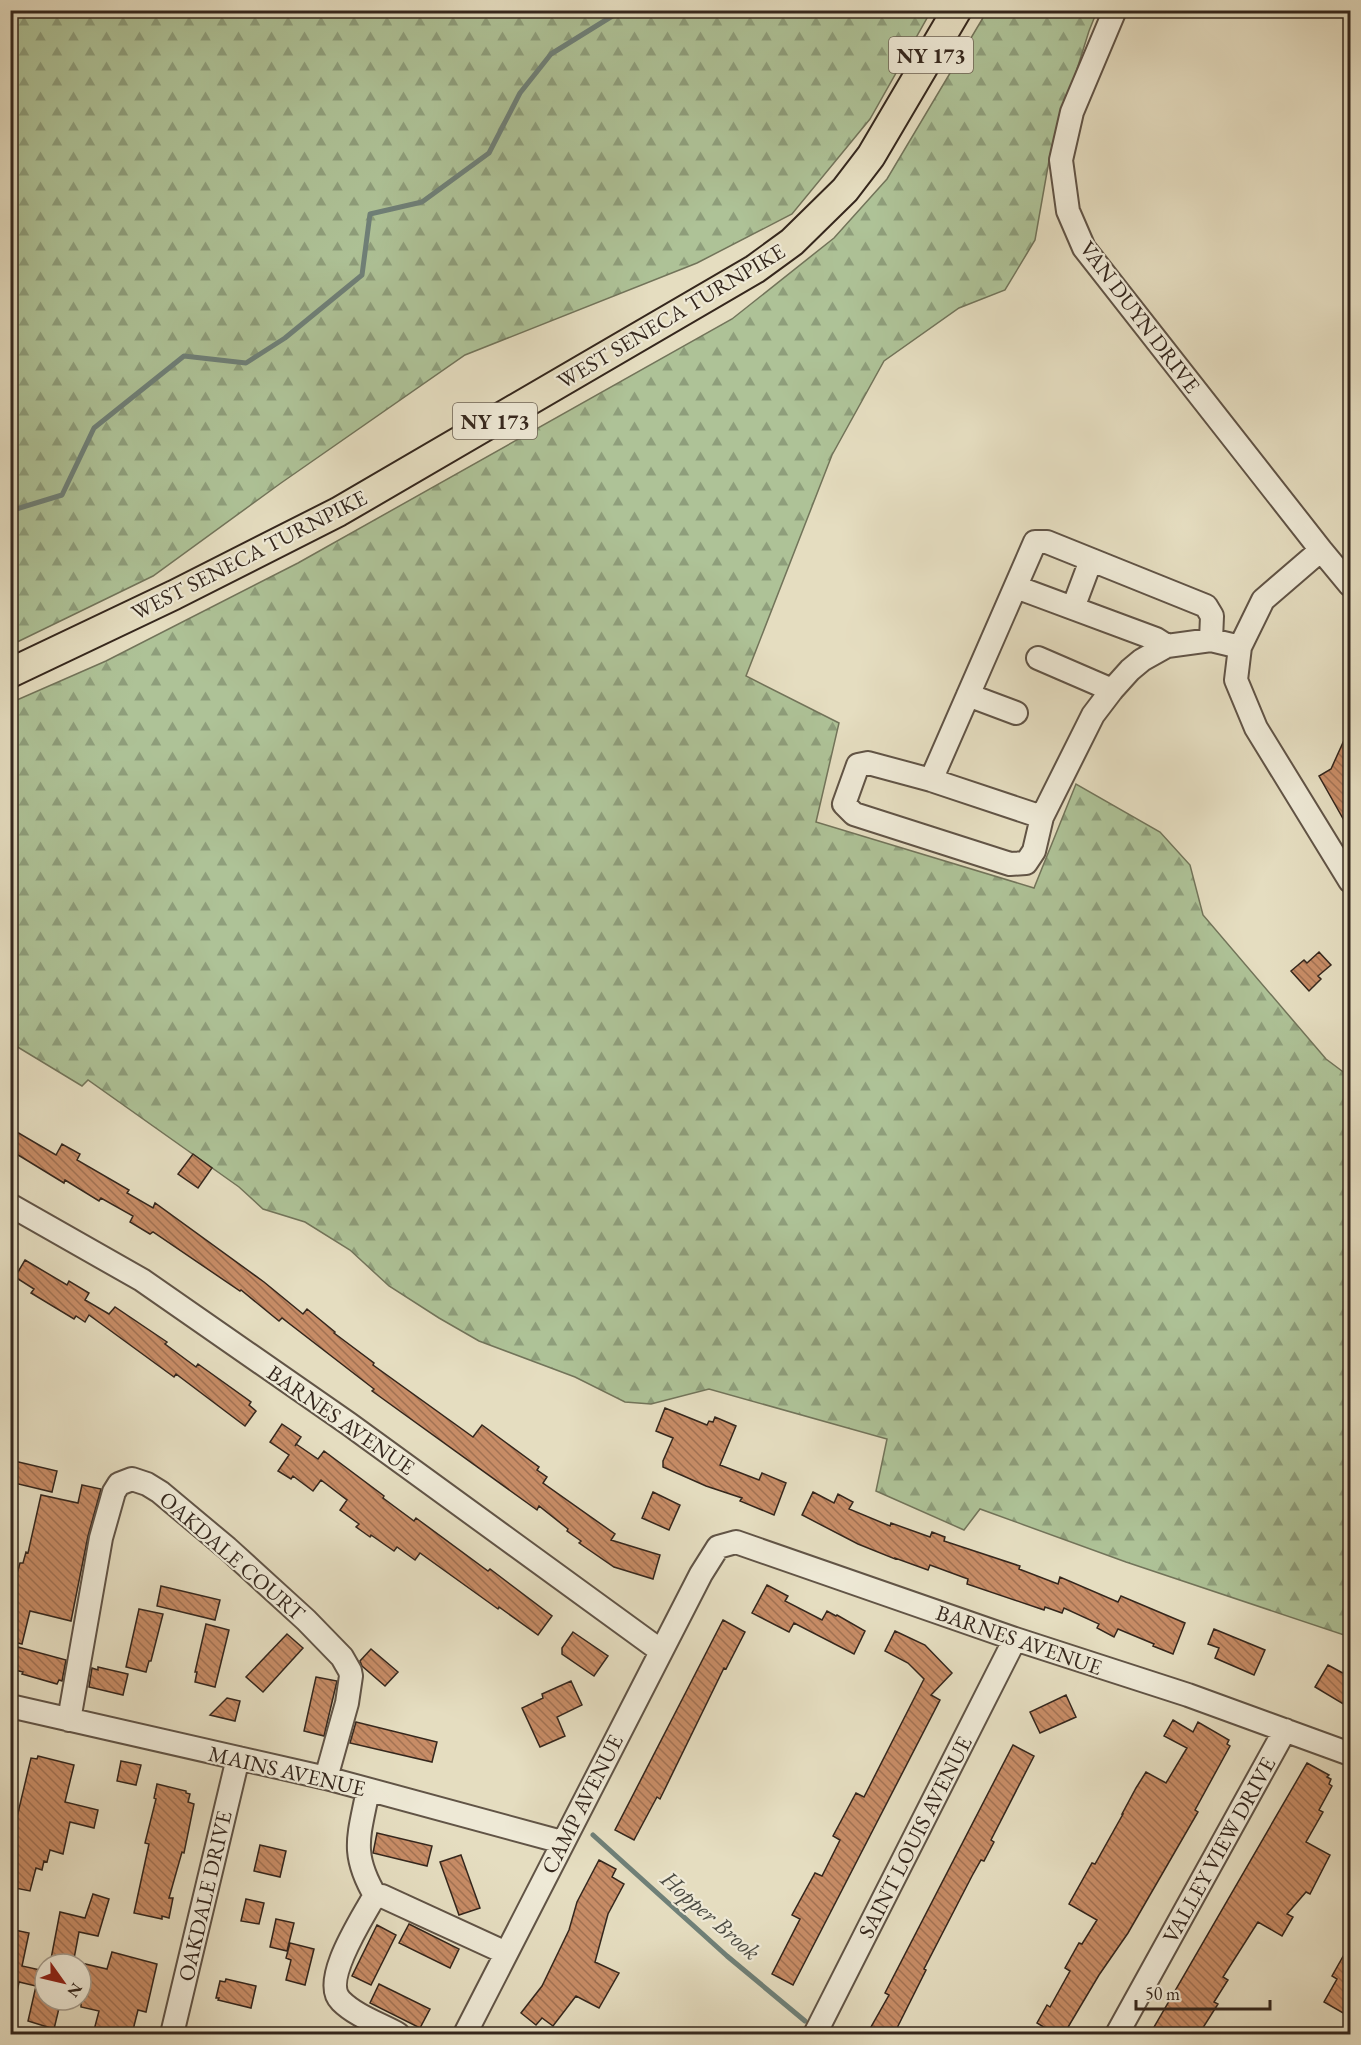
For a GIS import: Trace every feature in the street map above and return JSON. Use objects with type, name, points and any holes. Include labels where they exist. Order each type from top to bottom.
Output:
[{"type":"main road","name":"WEST SENECA TURNPIKE","points":[[10,673],[174,596],[338,512],[755,268],[792,242],[845,190],[872,156],[957,10]]},
{"type":"street","name":"VAN DUYN DRIVE","points":[[1115,10],[1072,112],[1061,160],[1068,211],[1084,248],[1350,585]]},
{"type":"street","points":[[931,780],[1035,542],[1047,542],[1206,606],[1212,616],[1211,639]]},
{"type":"street","points":[[1321,550],[1263,600],[1240,647],[1236,680],[1256,728],[1350,880]]},
{"type":"street","points":[[1073,608],[1091,560]]},
{"type":"street","points":[[1016,587],[1156,639],[1167,646]]},
{"type":"street","points":[[1042,818],[931,780],[868,763],[858,765],[844,804],[854,814],[1010,864],[1026,863],[1034,851],[1042,818],[1093,715],[1112,690],[1142,660],[1167,646],[1211,639],[1240,647]]},
{"type":"street","points":[[1038,658],[1112,690]]},
{"type":"street","points":[[968,695],[1016,713]]},
{"type":"street","name":"BARNES AVENUE","points":[[10,1205],[142,1280],[349,1424],[661,1650]]},
{"type":"street","name":"OAKDALE COURT","points":[[69,1720],[101,1538],[114,1492],[119,1484],[132,1479],[160,1492],[194,1520],[306,1620],[342,1657],[350,1671],[350,1685],[326,1778]]},
{"type":"street","name":"BARNES AVENUE","points":[[701,1574],[718,1547],[736,1542],[1015,1640],[1188,1695],[1350,1754]]},
{"type":"street","name":"CAMP AVENUE","points":[[465,2034],[701,1574]]},
{"type":"street","name":"SAINT LOUIS AVENUE","points":[[815,2034],[1015,1640]]},
{"type":"street","name":"MAINS AVENUE","points":[[10,1706],[326,1778],[562,1842]]},
{"type":"street","name":"VALLEY VIEW DRIVE","points":[[1117,2034],[1285,1730]]},
{"type":"street","name":"OAKDALE DRIVE","points":[[172,2034],[238,1758]]},
{"type":"street","points":[[368,1790],[358,1840],[358,1859],[365,1880],[376,1897]]},
{"type":"street","points":[[398,2034],[355,2011],[340,2000],[336,1994],[335,1985],[340,1960],[371,1902],[376,1897],[382,1896],[506,1953]]},
{"type":"green space","points":[[11,10],[931,11],[870,119],[792,214],[697,263],[465,355],[281,483],[153,576],[11,645]]},
{"type":"green space","points":[[987,11],[1097,11],[1050,155],[1035,240],[1005,290],[959,308],[884,361],[832,455],[746,676],[839,723],[816,822],[1034,888],[1076,784],[1160,832],[1190,865],[1203,915],[1326,1059],[1350,1077],[1350,1637],[1126,1562],[980,1509],[964,1530],[876,1491],[887,1439],[709,1389],[651,1404],[625,1402],[575,1377],[479,1341],[389,1286],[350,1250],[305,1222],[263,1209],[239,1187],[88,1080],[82,1086],[11,1043],[10,703],[106,661],[298,563],[732,319],[834,238],[887,179]]},
{"type":"building","points":[[1350,727],[1350,831],[1319,776],[1331,769]]},
{"type":"building","points":[[1319,952],[1331,965],[1318,976],[1321,979],[1309,991],[1291,971],[1304,960],[1307,963]]},
{"type":"building","points":[[10,1128],[56,1155],[62,1144],[80,1154],[77,1160],[129,1190],[127,1193],[153,1208],[155,1203],[264,1282],[303,1314],[307,1309],[374,1363],[373,1365],[473,1437],[482,1425],[539,1467],[537,1470],[547,1477],[543,1483],[615,1534],[611,1540],[660,1555],[653,1579],[614,1567],[579,1543],[581,1541],[539,1506],[537,1510],[372,1391],[374,1389],[282,1318],[279,1321],[241,1290],[153,1232],[150,1234],[130,1222],[133,1216],[101,1198],[99,1201],[65,1180],[64,1183],[10,1150]]},
{"type":"building","points":[[193,1154],[212,1168],[198,1188],[178,1174]]},
{"type":"building","points":[[25,1260],[67,1285],[69,1281],[89,1293],[85,1300],[109,1314],[115,1307],[167,1342],[165,1344],[196,1367],[198,1364],[251,1402],[249,1405],[256,1411],[245,1426],[176,1374],[174,1377],[89,1315],[85,1322],[76,1316],[74,1319],[31,1293],[34,1289],[15,1277]]},
{"type":"building","points":[[665,1408],[707,1425],[709,1421],[713,1422],[715,1417],[736,1426],[720,1465],[759,1480],[762,1473],[786,1483],[774,1515],[740,1501],[742,1498],[706,1486],[663,1467],[663,1461],[673,1438],[656,1431]]},
{"type":"building","points":[[282,1424],[301,1437],[296,1444],[318,1459],[324,1451],[414,1521],[416,1518],[488,1571],[490,1569],[552,1616],[538,1635],[420,1553],[415,1560],[397,1547],[394,1551],[356,1527],[359,1524],[340,1510],[347,1500],[321,1480],[313,1491],[293,1476],[291,1479],[278,1471],[289,1455],[270,1442]]},
{"type":"building","points":[[10,1460],[57,1471],[52,1492],[10,1482]]},
{"type":"building","points":[[82,1485],[101,1489],[88,1536],[71,1621],[30,1611],[22,1644],[10,1641],[10,1599],[20,1563],[23,1563],[26,1552],[28,1553],[41,1495],[78,1503]]},
{"type":"building","points":[[653,1492],[680,1505],[669,1530],[642,1518]]},
{"type":"building","points":[[813,1492],[834,1503],[838,1494],[853,1502],[849,1509],[890,1526],[891,1523],[930,1537],[932,1532],[945,1537],[944,1541],[1020,1566],[1019,1569],[1058,1584],[1060,1577],[1118,1602],[1121,1596],[1185,1623],[1173,1654],[1118,1629],[1114,1637],[1097,1628],[1099,1624],[1064,1608],[1062,1613],[1045,1607],[1044,1610],[967,1584],[968,1579],[930,1565],[928,1570],[858,1544],[802,1515]]},
{"type":"building","points":[[767,1585],[788,1596],[785,1601],[822,1620],[827,1611],[865,1631],[854,1654],[794,1623],[789,1632],[752,1613]]},
{"type":"building","points":[[161,1586],[220,1600],[215,1620],[157,1606]]},
{"type":"building","points":[[139,1609],[163,1614],[146,1672],[126,1667]]},
{"type":"building","points":[[723,1620],[745,1632],[726,1669],[724,1668],[660,1799],[657,1797],[634,1840],[615,1830]]},
{"type":"building","points":[[206,1624],[229,1630],[215,1687],[195,1682],[197,1672],[195,1672]]},
{"type":"building","points":[[1214,1629],[1265,1650],[1254,1675],[1215,1658],[1219,1648],[1208,1644]]},
{"type":"building","points":[[895,1631],[925,1645],[952,1673],[931,1695],[940,1700],[793,1985],[772,1974],[800,1919],[792,1915],[815,1873],[822,1876],[840,1840],[833,1836],[856,1793],[864,1797],[924,1679],[908,1663],[885,1651]]},
{"type":"building","points":[[573,1632],[608,1656],[594,1676],[562,1654],[562,1648]]},
{"type":"building","points":[[287,1634],[303,1648],[263,1692],[246,1677]]},
{"type":"building","points":[[18,1647],[66,1660],[62,1681],[59,1680],[57,1684],[11,1669]]},
{"type":"building","points":[[371,1649],[398,1672],[385,1686],[362,1666],[360,1661]]},
{"type":"building","points":[[1328,1665],[1350,1677],[1350,1708],[1315,1687]]},
{"type":"building","points":[[98,1667],[128,1674],[123,1695],[89,1687],[92,1668],[98,1670]]},
{"type":"building","points":[[316,1677],[337,1681],[324,1736],[304,1731]]},
{"type":"building","points":[[571,1681],[582,1705],[557,1717],[565,1736],[540,1747],[522,1708],[543,1698],[542,1694]]},
{"type":"building","points":[[1066,1695],[1076,1717],[1040,1733],[1030,1712]]},
{"type":"building","points":[[227,1698],[240,1701],[235,1721],[210,1715]]},
{"type":"building","points":[[1173,1720],[1193,1732],[1198,1722],[1229,1740],[1227,1744],[1230,1746],[1195,1810],[1198,1812],[1128,1933],[1099,1975],[1064,2034],[1055,2034],[1037,2023],[1047,2005],[1050,2007],[1070,1971],[1065,1968],[1079,1943],[1082,1944],[1097,1920],[1069,1904],[1092,1863],[1095,1864],[1146,1772],[1166,1783],[1187,1748],[1164,1736]]},
{"type":"building","points":[[356,1722],[437,1742],[432,1762],[350,1743]]},
{"type":"building","points":[[1013,1745],[1034,1756],[991,1840],[994,1842],[984,1861],[981,1860],[972,1876],[924,1969],[926,1970],[894,2034],[867,2034],[889,1995],[885,1993]]},
{"type":"building","points":[[38,1756],[74,1765],[65,1802],[98,1810],[94,1828],[70,1822],[63,1854],[50,1850],[42,1870],[36,1868],[30,1891],[10,1887],[10,1859],[16,1835],[13,1834],[31,1758],[37,1759]]},
{"type":"building","points":[[121,1761],[141,1765],[136,1785],[117,1781]]},
{"type":"building","points":[[1307,1763],[1329,1775],[1327,1777],[1331,1779],[1329,1784],[1332,1786],[1319,1810],[1323,1812],[1306,1842],[1330,1855],[1310,1894],[1306,1892],[1287,1914],[1293,1917],[1282,1936],[1258,1922],[1223,1977],[1228,1980],[1214,2002],[1218,2004],[1199,2034],[1150,2034]]},
{"type":"building","points":[[157,1784],[186,1791],[190,1794],[188,1802],[194,1804],[184,1853],[182,1852],[169,1898],[173,1898],[169,1918],[162,1916],[162,1919],[134,1913],[149,1844],[145,1843],[156,1799],[154,1798]]},
{"type":"building","points":[[377,1833],[432,1846],[427,1866],[373,1853]]},
{"type":"building","points":[[260,1845],[286,1851],[280,1877],[254,1871]]},
{"type":"building","points":[[461,1855],[480,1908],[459,1915],[440,1862]]},
{"type":"building","points":[[599,1860],[616,1869],[612,1877],[624,1884],[608,1914],[595,1962],[619,1973],[599,2008],[576,1996],[553,2026],[542,2018],[536,2025],[521,2013],[542,1986],[569,1930],[577,1902]]},
{"type":"building","points":[[93,1894],[109,1899],[98,1936],[79,1932],[75,1952],[52,1952],[60,1912],[85,1918]]},
{"type":"building","points":[[246,1899],[264,1903],[259,1924],[241,1921]]},
{"type":"building","points":[[276,1919],[294,1923],[287,1951],[270,1947]]},
{"type":"building","points":[[409,1924],[459,1949],[450,1968],[399,1943]]},
{"type":"building","points":[[377,1925],[396,1935],[371,1985],[352,1976]]},
{"type":"building","points":[[10,1929],[29,1933],[22,1966],[33,1968],[33,1985],[19,1982],[17,1992],[10,1991]]},
{"type":"building","points":[[290,1943],[314,1949],[305,1985],[286,1980],[291,1960],[286,1958]]},
{"type":"building","points":[[1350,1944],[1350,2017],[1324,2002],[1337,1979],[1332,1976]]},
{"type":"building","points":[[112,1952],[157,1964],[146,2012],[138,2010],[132,2034],[93,2034],[99,2011],[93,2010],[93,1966],[107,1969]]},
{"type":"building","points":[[226,1979],[256,1986],[251,2008],[216,1998],[220,1981],[225,1982]]},
{"type":"building","points":[[379,1984],[430,2009],[420,2028],[370,2003]]},
{"type":"building","points":[[33,1999],[33,2012],[58,2012],[54,2029],[28,2021]]},
{"type":"waterway","points":[[10,511],[62,495],[94,428],[184,356],[246,363],[285,338],[362,275],[370,214],[422,202],[489,153],[520,93],[551,54],[622,10]]},
{"type":"waterway","name":"Hopper Brook","points":[[593,1835],[727,1956],[805,2021]]}]
